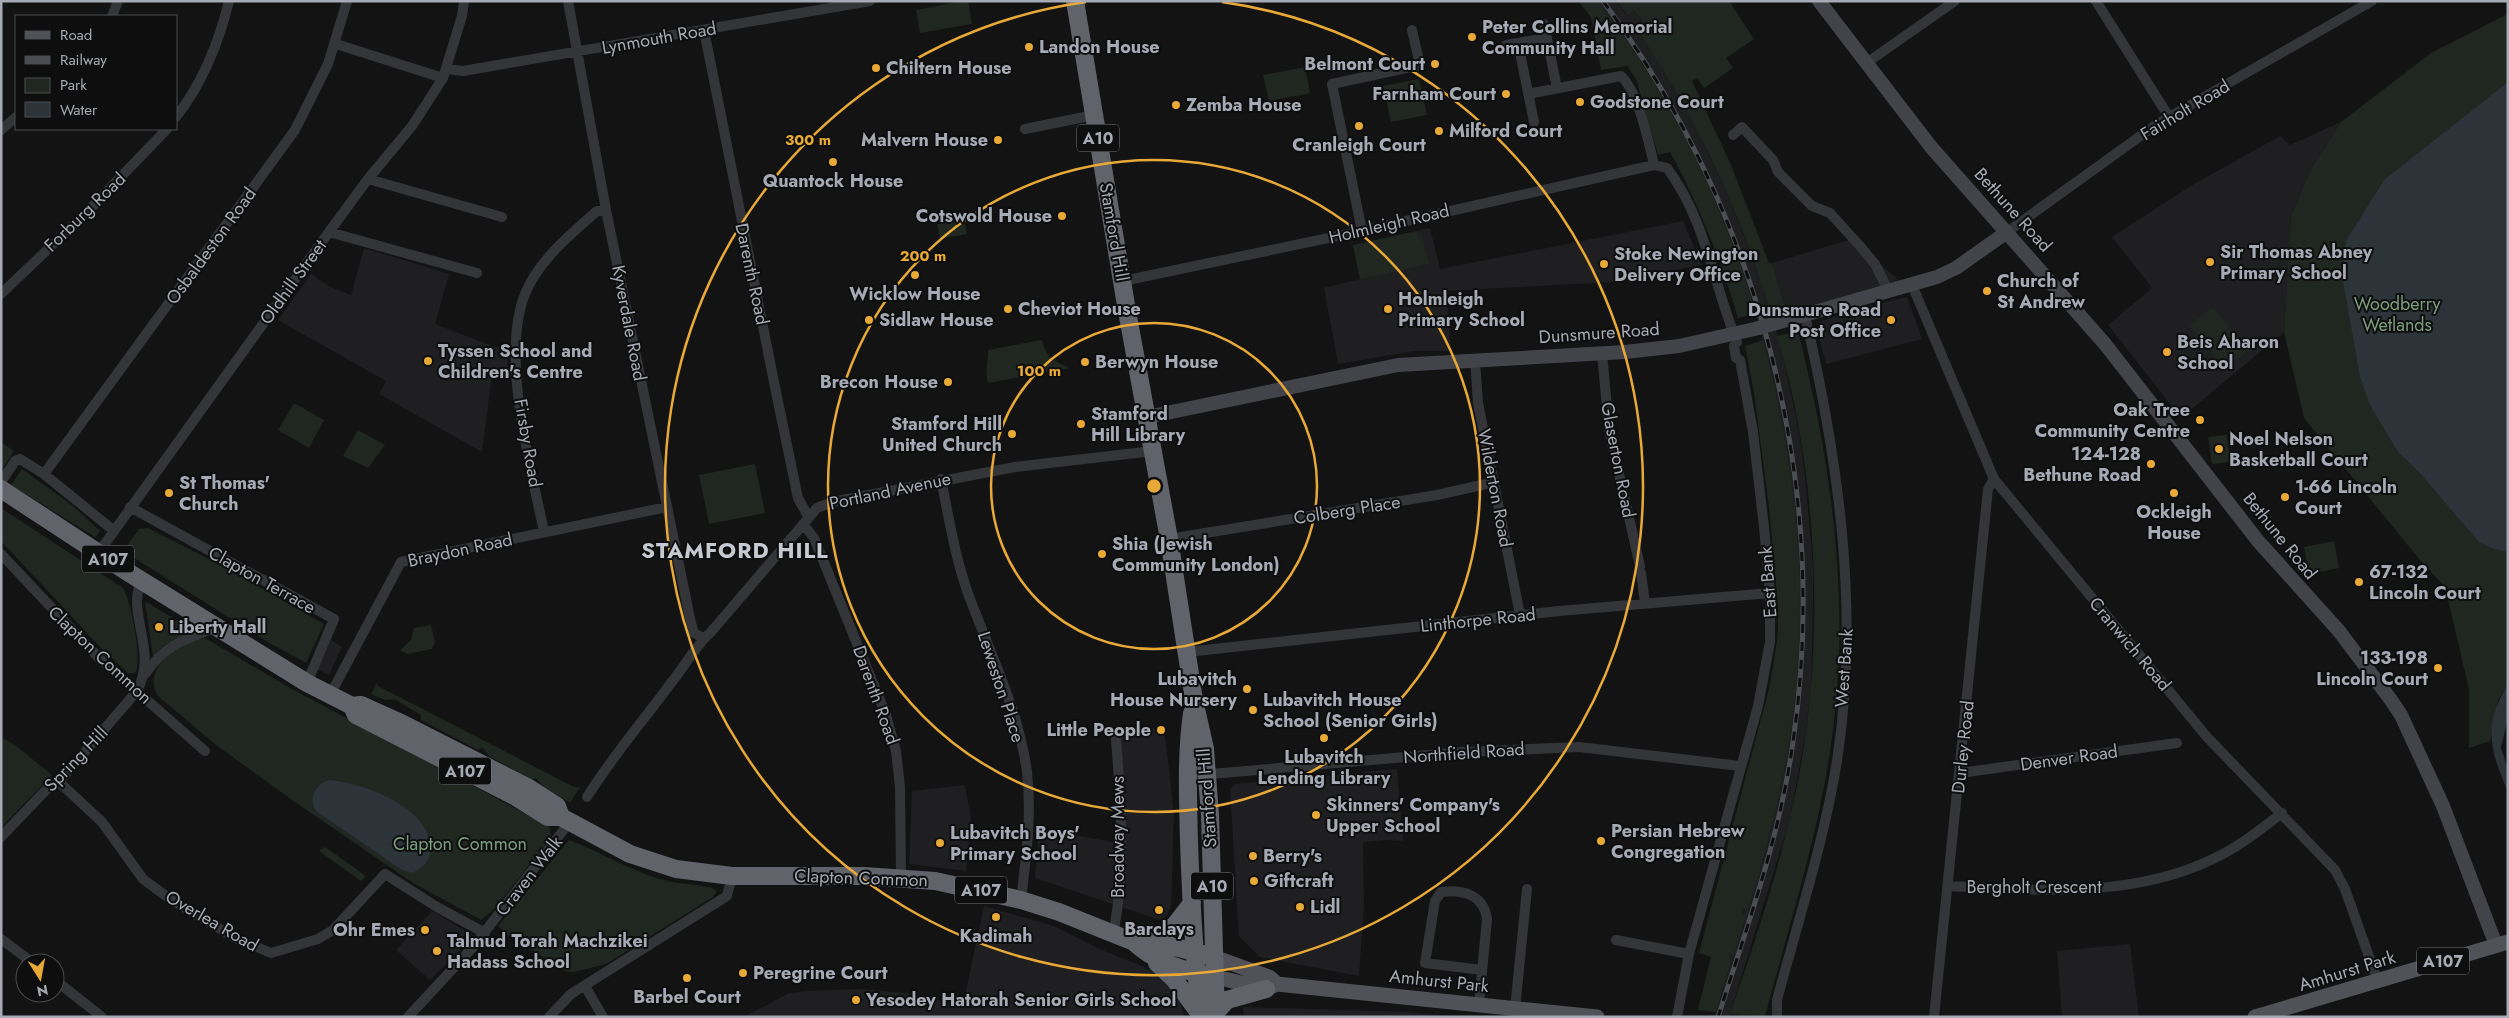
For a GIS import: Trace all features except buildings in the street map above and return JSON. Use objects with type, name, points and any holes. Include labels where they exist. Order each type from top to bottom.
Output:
[{"type":"highway","name":"Stamford Hill","points":[[1075,1],[1122,281],[1169,539],[1194,700],[1205,749],[1216,978],[1209,1014]]},
{"type":"highway","name":"Clapton Common","points":[[1,488],[142,581],[216,627],[307,683],[352,706],[356,715],[516,797],[548,817],[565,820],[606,843],[653,862],[692,872],[732,876],[902,878],[944,883],[1020,900],[1059,912],[1144,947],[1196,973],[1216,978]]},
{"type":"highway","name":"Stamford Hill","points":[[1194,700],[1188,776],[1194,952],[1196,973],[1209,1014]]},
{"type":"highway","points":[[1189,836],[1210,835]]},
{"type":"highway","points":[[1144,947],[1174,925],[1192,903]]},
{"type":"highway","name":"Clapton Common","points":[[1144,947],[1194,952],[1214,957]]},
{"type":"highway","name":"A107","points":[[1144,947],[1209,1014],[1227,1000],[1271,986]]},
{"type":"main road","name":"Amhurst Park","points":[[2255,1017],[2502,944]]},
{"type":"main road","name":"Amhurst Park","points":[[1214,957],[1269,977],[1271,986]]},
{"type":"main road","name":"Amhurst Park","points":[[1216,978],[1271,986],[1479,1004],[1597,1017]]},
{"type":"street","points":[[112,15],[118,1]]},
{"type":"street","points":[[178,114],[201,80],[223,25],[229,1]]},
{"type":"street","name":"Osbaldeston Road","points":[[44,474],[295,130],[336,44],[348,1]]},
{"type":"street","name":"Oldhill Street","points":[[99,552],[112,530],[215,393],[329,232],[368,179],[412,126],[445,74],[462,16],[464,1]]},
{"type":"street","name":"Kyverdale Road","points":[[568,1],[606,210],[691,623],[694,633],[703,638]]},
{"type":"street","name":"Lynmouth Road","points":[[336,44],[445,74],[870,1]]},
{"type":"street","name":"Bethune Road","points":[[1819,1],[1865,64],[1931,147],[2105,344],[2258,542],[2339,631],[2396,707],[2444,806],[2502,944]]},
{"type":"street","points":[[1865,64],[1956,1]]},
{"type":"street","points":[[2096,1],[2169,118]]},
{"type":"street","name":"Fairholt Road","points":[[2007,232],[2169,118],[2372,1]]},
{"type":"street","points":[[1544,24],[1557,88]]},
{"type":"street","name":"Darenth Road","points":[[704,30],[798,498],[845,612],[891,733],[896,751],[900,787],[902,878]]},
{"type":"street","points":[[1362,231],[1332,84],[1420,68],[1412,30]]},
{"type":"street","points":[[1506,46],[1547,38]]},
{"type":"street","points":[[1518,43],[1534,122]]},
{"type":"street","points":[[1528,94],[1621,76],[1626,82],[1644,125],[1654,165]]},
{"type":"street","points":[[1025,129],[1094,115]]},
{"type":"street","points":[[1,130],[15,118]]},
{"type":"street","points":[[1733,135],[1742,127],[1773,160],[1778,172],[1812,206],[1830,212],[1875,264],[1889,292]]},
{"type":"street","name":"Forburg Road","points":[[1,294],[89,210],[166,130]]},
{"type":"street","name":"Holmleigh Road","points":[[1122,281],[1362,231],[1654,165]]},
{"type":"street","name":"East Bank","points":[[1654,165],[1667,168],[1681,186],[1712,259],[1735,338],[1736,358],[1740,360],[1757,462],[1772,621],[1768,660],[1758,706],[1740,766],[1681,988],[1682,996],[1677,1017]]},
{"type":"street","points":[[368,179],[502,217]]},
{"type":"street","name":"Firsby Road","points":[[544,532],[521,409],[515,356],[519,313],[525,294],[545,262],[597,211],[606,210]]},
{"type":"street","points":[[329,232],[477,273]]},
{"type":"street","name":"Dunsmure Road","points":[[1147,417],[1398,365],[1602,353],[1679,346],[1735,338],[1759,328],[1912,285],[1956,268],[2007,232]]},
{"type":"street","name":"Cranwich Road","points":[[1912,285],[1994,479],[2207,737],[2335,870],[2345,889],[2378,982]]},
{"type":"street","name":"West Bank","points":[[1777,1017],[1777,1000],[1807,892],[1836,768],[1848,628],[1846,561],[1833,449],[1805,315]]},
{"type":"street","name":"Glaserton Road","points":[[1602,353],[1609,430],[1640,569],[1645,602]]},
{"type":"street","name":"Wilderton Road","points":[[1475,360],[1478,403],[1520,615]]},
{"type":"street","name":"Portland Avenue","points":[[587,797],[601,775],[687,663],[703,638],[711,632],[817,508],[832,502],[941,479],[1015,467],[1153,451]]},
{"type":"street","points":[[1,482],[15,461],[20,459],[44,474],[112,530]]},
{"type":"street","name":"Leweston Place","points":[[941,479],[954,548],[1013,713],[1024,755],[1029,796],[1030,837],[1020,900]]},
{"type":"street","name":"Durley Road","points":[[1934,1017],[1988,489],[1994,479]]},
{"type":"street","name":"Colberg Place","points":[[1169,539],[1437,495],[1495,482]]},
{"type":"street","name":"Clapton Terrace","points":[[130,507],[334,620],[307,683]]},
{"type":"street","name":"Braydon Road","points":[[330,695],[401,562],[667,507]]},
{"type":"street","name":"Clapton Common","points":[[1,554],[92,652],[205,751]]},
{"type":"street","name":"Spring Hill","points":[[142,581],[136,593],[145,646],[144,676]]},
{"type":"street","name":"Linthorpe Road","points":[[1187,652],[1645,602],[1770,592]]},
{"type":"street","name":"Spring Hill","points":[[1,837],[48,788],[59,782],[137,691],[144,676],[158,657],[172,645],[216,627]]},
{"type":"street","name":"Broadway Mews","points":[[1113,934],[1119,905],[1122,831],[1116,739]]},
{"type":"street","name":"Denver Road","points":[[1960,773],[2176,743]]},
{"type":"street","name":"Northfield Road","points":[[1188,776],[1463,752],[1571,747],[1692,758],[1740,766]]},
{"type":"street","name":"Overlea Road","points":[[59,782],[102,822],[143,879],[170,899],[235,938],[271,953],[318,939],[333,930],[385,874],[437,907],[485,933]]},
{"type":"street","name":"Bergholt Crescent","points":[[1948,886],[2077,890],[2146,882],[2182,873],[2215,858],[2242,844],[2282,814]]},
{"type":"street","name":"Craven Walk","points":[[408,1017],[485,933],[565,820]]},
{"type":"street","points":[[549,1017],[571,994],[728,896],[732,876]]},
{"type":"street","points":[[1515,1009],[1527,889]]},
{"type":"street","points":[[1479,1004],[1487,919],[1482,901],[1452,890],[1441,892],[1435,901],[1425,963],[1482,970]]},
{"type":"street","points":[[1,938],[20,953]]},
{"type":"street","points":[[1616,940],[1690,954]]},
{"type":"street","points":[[585,986],[603,1017]]},
{"type":"street","points":[[65,988],[102,1017]]},
{"type":"shaded area","points":[[1598,1],[1617,1],[1626,15],[1634,10],[1642,22],[1635,27],[1659,63],[1693,121],[1728,195],[1762,283],[1781,347],[1799,431],[1805,476],[1813,564],[1811,688],[1806,731],[1790,819],[1729,1017],[1715,1017],[1732,959],[1729,958],[1730,953],[1733,954],[1746,916],[1742,914],[1743,909],[1748,910],[1771,828],[1788,748],[1799,647],[1793,500],[1784,436],[1772,375],[1756,314],[1722,217],[1705,179],[1660,92],[1638,56]]},
{"type":"shaded area","name":"Sir Thomas Abney Primary School","points":[[2341,122],[2310,171],[2291,215],[2284,332],[2181,418],[2108,325],[2152,288],[2112,237],[2194,184],[2280,136],[2290,145]]},
{"type":"shaded area","points":[[1683,221],[1702,265],[1613,282],[1446,291],[1451,351],[1414,351],[1338,364],[1324,288],[1360,279],[1353,245],[1430,228],[1440,269]]},
{"type":"shaded area","points":[[1852,239],[1902,283],[1787,312],[1772,263]]},
{"type":"shaded area","name":"Tyssen School and Children's Centre","points":[[364,248],[449,274],[435,324],[495,347],[507,347],[508,374],[492,374],[482,452],[379,394],[386,381],[278,320],[311,274],[330,287],[351,295]]},
{"type":"shaded area","points":[[1907,297],[1922,339],[1826,364],[1817,330],[1819,322],[1861,308]]},
{"type":"shaded area","points":[[331,640],[342,647],[329,675],[318,670]]},
{"type":"shaded area","points":[[1164,727],[1174,813],[1171,907],[1166,916],[1160,920],[1035,878],[1039,829],[1113,842],[1123,839],[1124,797],[1120,733]]},
{"type":"shaded area","points":[[1397,769],[1403,841],[1363,842],[1364,905],[1359,976],[1260,957],[1239,936],[1230,789],[1235,784]]},
{"type":"shaded area","name":"Lubavitch Boys' Primary School","points":[[965,785],[971,819],[966,871],[909,864],[912,791]]},
{"type":"shaded area","points":[[984,906],[1054,926],[1102,950],[1151,970],[1166,981],[1180,1003],[1185,1017],[744,1017],[789,993],[810,991],[858,989],[906,993],[963,1005]]},
{"type":"shaded area","name":"Talmud Torah Machzikei Hadass School","points":[[432,911],[474,936],[430,980],[396,950]]},
{"type":"shaded area","points":[[2130,944],[2139,1017],[2062,1017],[2057,951]]},
{"type":"shaded area","points":[[1243,1007],[1407,1012],[1459,1017],[1244,1017]]},
{"type":"green space","points":[[968,1],[972,24],[920,33],[916,10]]},
{"type":"green space","points":[[1578,1],[1598,1],[1648,73],[1671,111],[1692,150],[1728,231],[1756,314],[1738,318],[1717,254],[1690,192],[1670,152],[1658,155],[1636,79],[1627,66],[1601,70],[1591,17]]},
{"type":"green space","points":[[1617,1],[1729,1],[1754,39],[1726,58],[1733,68],[1704,88],[1697,78],[1692,81],[1731,165],[1769,263],[1772,263],[1785,306],[1770,310],[1744,235],[1696,128],[1657,60],[1635,27],[1642,21],[1634,10],[1627,15]]},
{"type":"green space","name":"Woodberry Wetlands","points":[[2508,14],[2508,683],[2498,700],[2490,741],[2469,748],[2469,689],[2445,587],[2420,560],[2304,418],[2284,332],[2291,215],[2310,171],[2341,122],[2431,53]]},
{"type":"green space","points":[[1305,67],[1310,92],[1269,101],[1263,75]]},
{"type":"green space","points":[[1419,79],[1427,115],[1391,122],[1383,86]]},
{"type":"green space","points":[[964,219],[967,234],[940,239],[937,224]]},
{"type":"green space","points":[[1417,231],[1418,236],[1422,236],[1429,264],[1360,279],[1353,245]]},
{"type":"green space","points":[[2212,307],[2249,350],[2226,369],[2190,326]]},
{"type":"green space","points":[[1798,331],[1811,384],[1821,438],[1836,546],[1839,600],[1839,655],[1835,709],[1828,764],[1815,828],[1800,891],[1765,1016],[1730,1014],[1760,924],[1787,832],[1800,770],[1808,718],[1813,664],[1813,552],[1801,441],[1777,336]]},
{"type":"green space","points":[[1042,340],[1048,355],[1070,368],[988,383],[988,350]]},
{"type":"green space","points":[[1763,340],[1775,389],[1793,491],[1800,595],[1799,647],[1788,749],[1776,810],[1748,910],[1743,909],[1742,914],[1746,916],[1734,954],[1730,954],[1729,958],[1732,959],[1716,1012],[1698,1010],[1711,957],[1699,953],[1770,685],[1778,634],[1778,606],[1769,507],[1754,393],[1745,346]]},
{"type":"green space","points":[[294,403],[324,420],[309,448],[278,430]]},
{"type":"green space","points":[[358,430],[385,445],[368,468],[343,456]]},
{"type":"green space","name":"Noel Nelson Basketball Court","points":[[2227,435],[2230,462],[2212,464],[2208,437]]},
{"type":"green space","points":[[1,442],[14,451],[1,471]]},
{"type":"green space","points":[[755,464],[765,513],[709,524],[699,475]]},
{"type":"green space","points":[[22,469],[73,506],[100,531],[95,537],[11,485]]},
{"type":"green space","points":[[1,508],[123,588],[129,605],[137,644],[138,656],[135,673],[128,673],[101,648],[1,541]]},
{"type":"green space","points":[[148,528],[232,571],[324,624],[306,663],[268,642],[123,551],[139,529]]},
{"type":"green space","points":[[2334,541],[2339,568],[2309,574],[2304,547]]},
{"type":"green space","points":[[145,602],[192,630],[163,646],[153,656]]},
{"type":"green space","points":[[431,625],[435,642],[432,649],[408,654],[400,650],[411,640],[414,628]]},
{"type":"green space","name":"Clapton Common","points":[[205,638],[292,689],[550,827],[551,838],[495,908],[481,920],[413,883],[216,745],[158,696],[154,686],[154,676],[166,657],[185,644]]},
{"type":"green space","points":[[377,683],[378,686],[574,787],[580,787],[570,803],[543,786],[536,778],[532,780],[489,756],[482,747],[478,750],[421,720],[421,715],[394,699],[385,700],[371,694]]},
{"type":"green space","points":[[1,737],[15,745],[52,775],[1,828]]},
{"type":"green space","name":"Clapton Common","points":[[569,840],[645,874],[672,882],[703,886],[717,891],[713,897],[606,964],[574,972],[565,971],[507,935],[498,926]]},
{"type":"green space","points":[[325,847],[366,876],[361,881],[319,851]]},
{"type":"water","points":[[2508,82],[2508,552],[2494,549],[2479,542],[2419,472],[2398,452],[2370,405],[2360,377],[2342,275],[2346,241],[2384,180]]},
{"type":"water","points":[[2508,683],[2508,718],[2501,748],[2508,769],[2508,792],[2496,762],[2493,749],[2492,725],[2500,698]]},
{"type":"water","points":[[329,780],[360,786],[377,792],[408,810],[420,821],[428,835],[431,850],[425,864],[412,873],[402,870],[316,811],[313,802],[314,792],[320,785]]},
{"type":"railway","points":[[1603,1],[1658,83],[1704,169],[1742,259],[1771,353],[1791,448],[1801,546],[1802,644],[1793,742],[1780,812],[1771,847],[1718,1017]]},
{"type":"place","name":"Peter Collins Memorial Community Hall","points":[[1472,37]]},
{"type":"place","name":"Landon House","points":[[1029,47]]},
{"type":"place","name":"Belmont Court","points":[[1435,64]]},
{"type":"place","name":"Chiltern House","points":[[876,68]]},
{"type":"place","name":"Farnham Court","points":[[1506,94]]},
{"type":"place","name":"Godstone Court","points":[[1580,102]]},
{"type":"place","name":"Zemba House","points":[[1176,105]]},
{"type":"place","name":"Cranleigh Court","points":[[1359,126]]},
{"type":"place","name":"Milford Court","points":[[1439,131]]},
{"type":"place","name":"Malvern House","points":[[998,140]]},
{"type":"place","name":"Quantock House","points":[[833,162]]},
{"type":"place","name":"Cotswold House","points":[[1062,216]]},
{"type":"place","name":"Sir Thomas Abney Primary School","points":[[2210,262]]},
{"type":"place","name":"Stoke Newington Delivery Office","points":[[1604,264]]},
{"type":"place","name":"Wicklow House","points":[[915,275]]},
{"type":"place","name":"Church of St Andrew","points":[[1987,291]]},
{"type":"place","name":"Cheviot House","points":[[1008,309]]},
{"type":"place","name":"Holmleigh Primary School","points":[[1388,309]]},
{"type":"place","name":"Sidlaw House","points":[[869,320]]},
{"type":"place","name":"Dunsmure Road Post Office","points":[[1891,320]]},
{"type":"place","name":"Beis Aharon School","points":[[2167,352]]},
{"type":"place","name":"Tyssen School and Children's Centre","points":[[428,361]]},
{"type":"place","name":"Berwyn House","points":[[1085,362]]},
{"type":"place","name":"Brecon House","points":[[948,382]]},
{"type":"place","name":"Oak Tree Community Centre","points":[[2200,420]]},
{"type":"place","name":"Stamford Hill Library","points":[[1081,424]]},
{"type":"place","name":"Stamford Hill United Church","points":[[1012,434]]},
{"type":"place","name":"Noel Nelson Basketball Court","points":[[2219,449]]},
{"type":"place","name":"124-128 Bethune Road","points":[[2151,464]]},
{"type":"place","name":"St Thomas' Church","points":[[169,493]]},
{"type":"place","name":"Ockleigh House","points":[[2174,493]]},
{"type":"place","name":"1-66 Lincoln Court","points":[[2285,497]]},
{"type":"place","name":"Shia (Jewish Community London)","points":[[1102,554]]},
{"type":"place","name":"67-132 Lincoln Court","points":[[2359,582]]},
{"type":"place","name":"Liberty Hall","points":[[159,627]]},
{"type":"place","name":"133-198 Lincoln Court","points":[[2438,668]]},
{"type":"place","name":"Lubavitch House Nursery","points":[[1247,689]]},
{"type":"place","name":"Lubavitch House School (Senior Girls)","points":[[1253,710]]},
{"type":"place","name":"Little People","points":[[1161,730]]},
{"type":"place","name":"Lubavitch Lending Library","points":[[1324,738]]},
{"type":"place","name":"Skinners' Company's Upper School","points":[[1316,815]]},
{"type":"place","name":"Persian Hebrew Congregation","points":[[1601,841]]},
{"type":"place","name":"Lubavitch Boys' Primary School","points":[[940,843]]},
{"type":"place","name":"Berry's","points":[[1253,856]]},
{"type":"place","name":"Giftcraft","points":[[1254,881]]},
{"type":"place","name":"Lidl","points":[[1300,907]]},
{"type":"place","name":"Barclays","points":[[1159,910]]},
{"type":"place","name":"Kadimah","points":[[996,917]]},
{"type":"place","name":"Ohr Emes","points":[[425,930]]},
{"type":"place","name":"Talmud Torah Machzikei Hadass School","points":[[437,951]]},
{"type":"place","name":"Peregrine Court","points":[[743,973]]},
{"type":"place","name":"Barbel Court","points":[[687,978]]},
{"type":"place","name":"Yesodey Hatorah Senior Girls School","points":[[856,1000]]},
{"type":"district","name":"STAMFORD HILL","points":[[735,550]]}]
